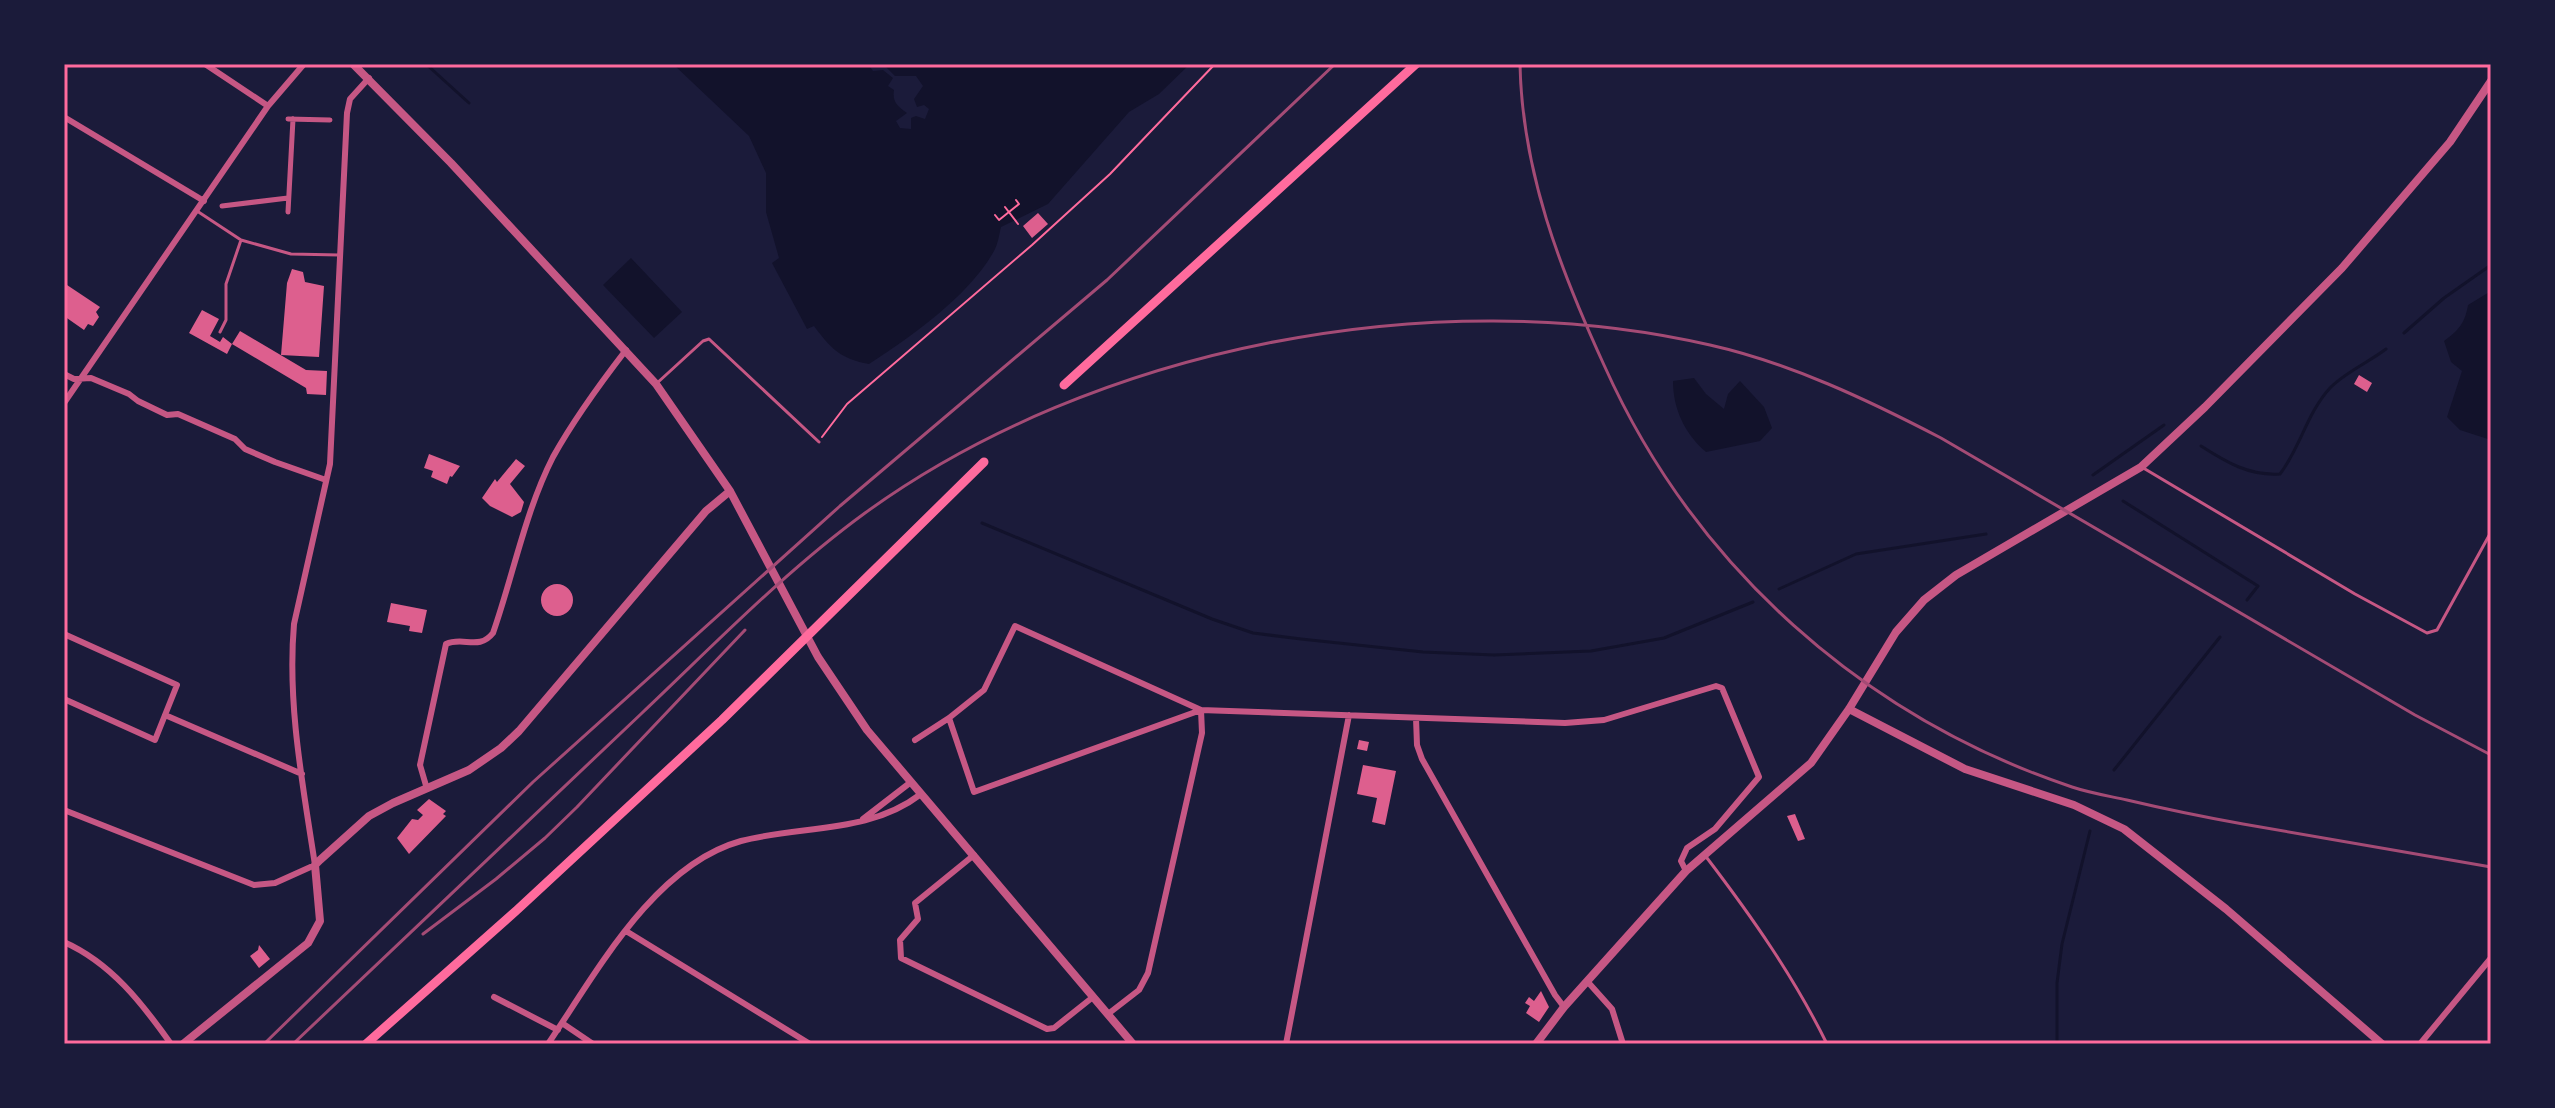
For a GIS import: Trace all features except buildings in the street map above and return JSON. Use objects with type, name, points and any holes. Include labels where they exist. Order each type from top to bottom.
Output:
[{"type":"main road","points":[[1064,385],[1416,64]]},
{"type":"main road","points":[[366,1044],[517,910],[722,720],[984,462]]},
{"type":"street","points":[[205,64],[268,106]]},
{"type":"street","points":[[64,403],[268,106],[304,64]]},
{"type":"street","points":[[353,64],[656,384],[730,491],[806,636],[867,730],[1133,1044]]},
{"type":"street","points":[[183,1044],[308,943],[320,921],[296,724],[292,648],[294,624],[326,480],[332,434],[347,113],[350,99],[369,78]]},
{"type":"street","points":[[1536,1044],[1564,1007],[1686,871],[1811,763],[1910,615],[1945,582],[2141,467],[2342,268],[2450,142],[2491,81]]},
{"type":"street","points":[[64,117],[204,201]]},
{"type":"street","points":[[288,212],[291,119],[330,120]]},
{"type":"street","points":[[222,206],[288,198]]},
{"type":"street","points":[[427,789],[420,765],[446,644],[454,641],[478,644],[487,641],[493,633],[536,497],[552,459],[581,409],[626,350]]},
{"type":"street","points":[[64,374],[91,378],[167,415],[178,414],[235,439],[245,449],[326,480]]},
{"type":"street","points":[[64,810],[254,885],[275,883],[315,865],[369,816],[469,770],[501,748],[519,731],[706,511],[730,491]]},
{"type":"street","points":[[915,740],[984,690],[1015,626],[1201,710]]},
{"type":"street","points":[[64,634],[177,685],[155,740],[64,699]]},
{"type":"street","points":[[949,718],[974,792],[1201,710],[1565,723],[1604,720],[1716,686],[1722,688],[1759,777],[1715,829],[1687,848],[1681,861],[1686,871]]},
{"type":"street","points":[[1849,709],[1965,769],[2074,805],[2124,829],[2226,909],[2382,1044]]},
{"type":"street","points":[[1108,1014],[1139,990],[1148,973],[1202,733],[1201,710]]},
{"type":"street","points":[[165,715],[302,774]]},
{"type":"street","points":[[1286,1044],[1349,715]]},
{"type":"street","points":[[1416,718],[1417,745],[1422,759],[1564,1007]]},
{"type":"street","points":[[861,822],[911,782]]},
{"type":"street","points":[[548,1044],[626,931],[660,890],[684,869],[724,847],[762,837],[861,822],[893,812],[921,794]]},
{"type":"street","points":[[974,855],[915,903],[918,919],[900,940],[901,958],[1047,1029],[1054,1028],[1093,997]]},
{"type":"street","points":[[626,931],[810,1044]]},
{"type":"street","points":[[64,942],[98,962],[128,988],[171,1044]]},
{"type":"street","points":[[2420,1044],[2491,958]]},
{"type":"street","points":[[1587,981],[1612,1009],[1623,1044]]},
{"type":"street","points":[[494,997],[593,1044]]},
{"type":"lane","points":[[197,211],[241,240],[292,254],[340,255]]},
{"type":"lane","points":[[220,332],[226,320],[226,284],[241,240]]},
{"type":"lane","points":[[656,384],[709,339],[819,442]]},
{"type":"lane","points":[[2141,467],[2355,594],[2427,633],[2437,630],[2491,532]]},
{"type":"lane","points":[[1705,855],[1763,932],[1827,1044]]},
{"type":"path","points":[[819,442],[847,404],[1110,174],[1215,64]]},
{"type":"path","points":[[995,215],[999,220],[1019,204],[1016,200]]},
{"type":"path","points":[[1010,204],[1013,208]]},
{"type":"path","points":[[1005,207],[1018,224]]},
{"type":"path","points":[[1000,211],[1004,216]]},
{"type":"shaded area","points":[[673,64],[868,64],[873,71],[883,70],[893,78],[888,86],[894,90],[896,104],[907,113],[896,121],[900,128],[911,129],[911,118],[925,119],[929,109],[924,105],[917,107],[914,99],[923,86],[916,76],[895,76],[886,64],[1190,64],[1159,94],[1129,112],[1048,204],[1001,227],[994,251],[955,299],[921,328],[869,364],[837,352],[814,326],[807,329],[772,263],[779,258],[766,212],[766,173],[749,136]]},
{"type":"shaded area","points":[[631,258],[682,312],[654,338],[603,285]]},
{"type":"shaded area","points":[[2491,291],[2491,440],[2460,430],[2447,417],[2462,371],[2451,362],[2444,341],[2460,326],[2468,305]]},
{"type":"shaded area","points":[[1694,378],[1706,394],[1724,409],[1728,394],[1740,381],[1764,407],[1772,428],[1760,441],[1706,452],[1692,437],[1675,401],[1673,381]]},
{"type":"waterway","points":[[426,64],[469,103]]},
{"type":"waterway","points":[[2404,333],[2444,298],[2491,265]]},
{"type":"waterway","points":[[2201,446],[2248,470],[2280,474],[2315,408],[2330,388],[2386,349]]},
{"type":"waterway","points":[[2093,475],[2164,425]]},
{"type":"waterway","points":[[2123,501],[2258,586],[2247,600]]},
{"type":"waterway","points":[[982,523],[1212,619],[1253,633],[1423,652],[1494,655],[1591,651],[1664,638],[1753,602]]},
{"type":"waterway","points":[[1779,589],[1856,554],[1986,534]]},
{"type":"waterway","points":[[2114,770],[2220,637]]},
{"type":"waterway","points":[[2057,1044],[2057,983],[2062,944],[2090,831]]},
{"type":"railway","points":[[264,1044],[533,782],[840,506],[1107,280],[1335,64]]},
{"type":"railway","points":[[1520,64],[1528,143],[1546,219],[1604,365],[1641,438],[1686,506],[1737,568],[1793,625],[1856,676],[1923,720],[1996,757],[2072,787],[2214,819],[2491,867]]},
{"type":"railway","points":[[293,1044],[750,610],[865,513],[956,455],[1055,408],[1160,370],[1270,343],[1381,326],[1493,321],[1604,327],[1710,345],[1799,372],[1941,438],[2415,715],[2491,755]]},
{"type":"railway","points":[[423,934],[545,838],[745,630]]}]
